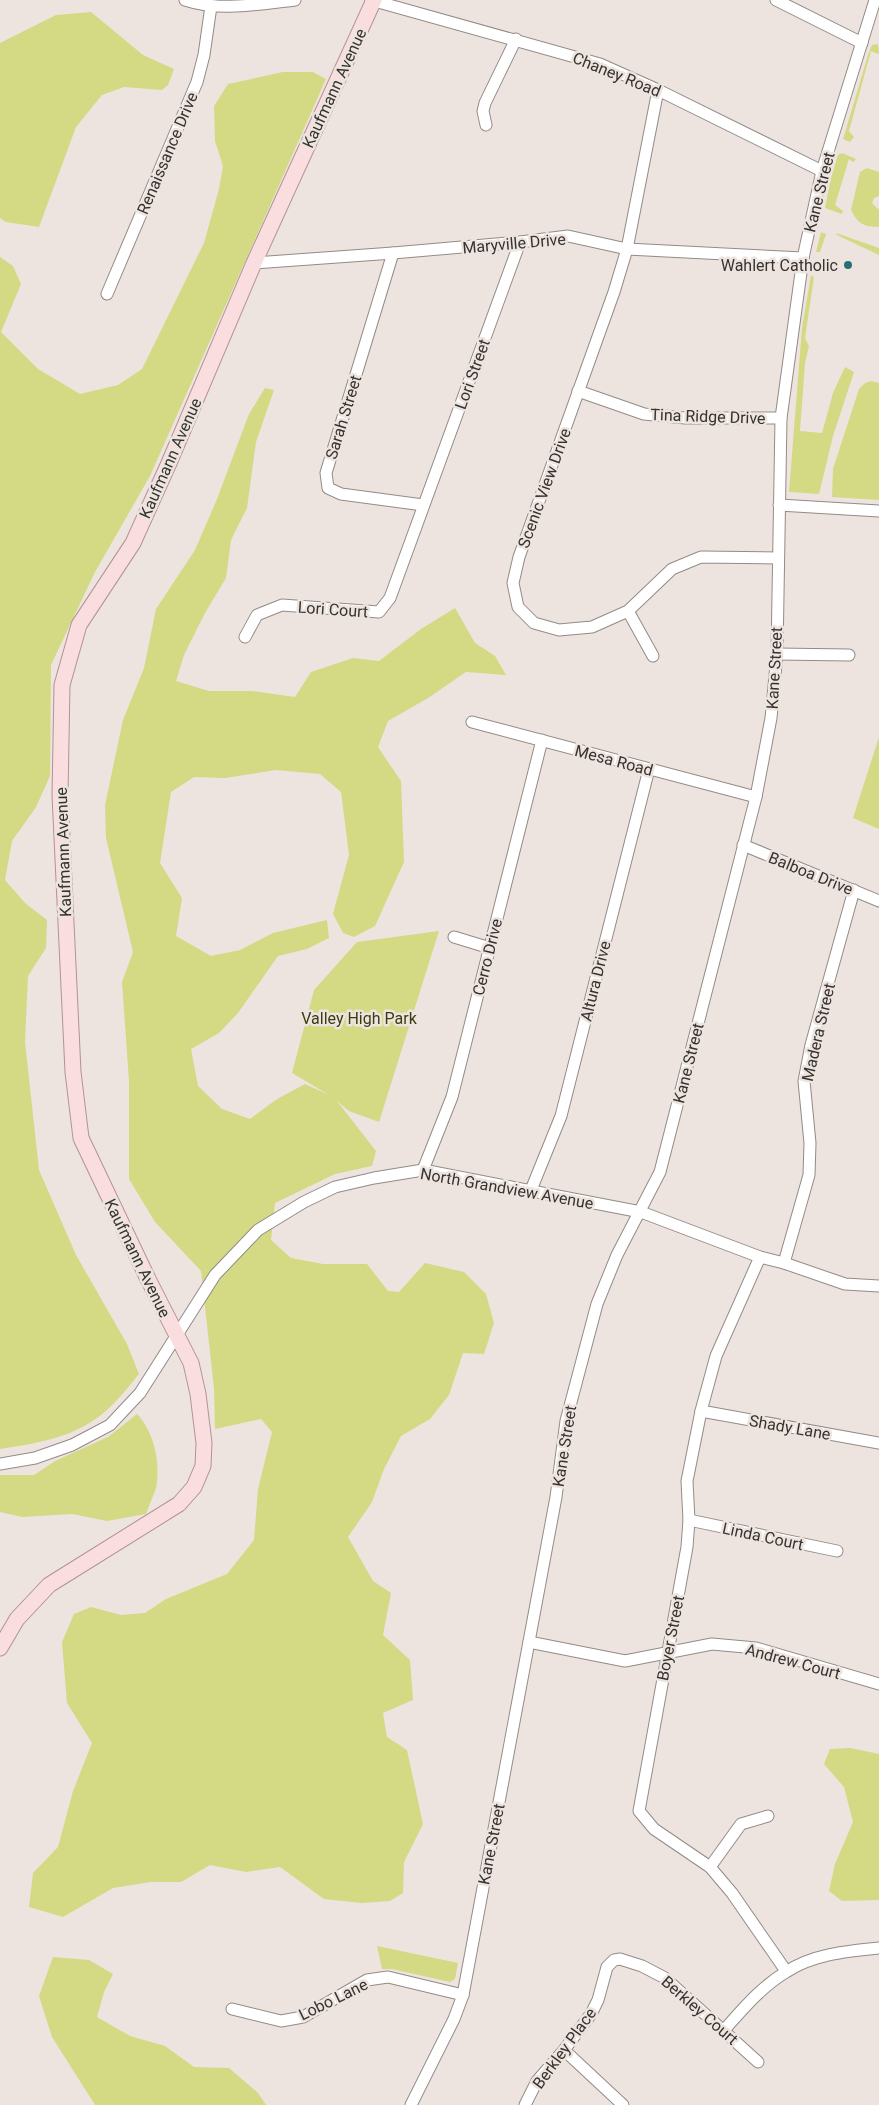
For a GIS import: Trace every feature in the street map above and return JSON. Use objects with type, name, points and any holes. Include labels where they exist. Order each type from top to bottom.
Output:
[{"type":"main road","name":"Kaufmann Avenue","points":[[0,1648],[17,1619],[48,1585],[179,1504],[194,1486],[203,1466],[202,1423],[192,1363],[177,1336],[81,1138],[73,1072],[60,795],[62,685],[79,625],[133,543],[254,263],[373,0]]},
{"type":"street","points":[[185,0],[211,6],[227,7],[295,0]]},
{"type":"street","name":"Chaney Road","points":[[373,0],[600,64],[658,90],[822,171]]},
{"type":"street","points":[[776,0],[800,5],[862,43]]},
{"type":"street","name":"Kane Street","points":[[412,2105],[454,2019],[462,1995],[556,1497],[568,1413],[597,1304],[618,1255],[660,1172],[756,797],[771,718],[777,654],[781,418],[803,258],[822,171],[875,0]]},
{"type":"street","name":"Renaissance Drive","points":[[107,294],[197,82],[204,55],[211,6]]},
{"type":"street","points":[[486,125],[483,111],[485,103],[516,39]]},
{"type":"street","name":"Scenic View Drive","points":[[658,90],[627,249],[614,292],[519,557],[512,583],[518,607],[534,623],[559,630],[592,627],[628,610],[672,569],[701,557],[778,558]]},
{"type":"street","name":"Maryville Drive","points":[[254,263],[393,253],[568,236],[627,249],[803,258]]},
{"type":"street","name":"Lori Street","points":[[423,505],[520,242]]},
{"type":"street","name":"Sarah Street","points":[[393,253],[326,473],[328,488],[341,494],[423,505]]},
{"type":"street","name":"Tina Ridge Drive","points":[[578,391],[644,414],[685,418],[781,418]]},
{"type":"street","name":"Lori Court","points":[[245,637],[257,616],[282,605],[379,612],[390,598],[423,505]]},
{"type":"street","points":[[779,505],[879,511]]},
{"type":"street","points":[[628,610],[653,656]]},
{"type":"street","points":[[777,654],[849,655]]},
{"type":"street","name":"Mesa Road","points":[[472,722],[756,797]]},
{"type":"street","name":"Cerro Drive","points":[[423,1170],[452,1097],[542,740]]},
{"type":"street","name":"Altura Drive","points":[[531,1190],[561,1116],[649,769]]},
{"type":"street","name":"Balboa Drive","points":[[743,845],[879,901]]},
{"type":"street","name":"Madera Street","points":[[784,1263],[809,1175],[810,1143],[804,1081],[854,890]]},
{"type":"street","points":[[454,937],[490,948]]},
{"type":"street","name":"North Grandview Avenue","points":[[0,1464],[35,1458],[72,1446],[110,1424],[140,1393],[215,1275],[258,1230],[304,1202],[335,1187],[374,1178],[423,1170],[641,1212],[760,1257],[784,1263],[845,1284],[879,1286]]},
{"type":"street","name":"Boyer Street","points":[[760,1257],[716,1356],[701,1411],[687,1481],[689,1520],[687,1547],[666,1654],[639,1811],[654,1829],[710,1867],[732,1893],[786,1971]]},
{"type":"street","name":"Shady Lane","points":[[701,1411],[879,1444]]},
{"type":"street","name":"Linda Court","points":[[689,1520],[836,1551]]},
{"type":"street","name":"Andrew Court","points":[[529,1642],[625,1661],[712,1644],[756,1648],[879,1684]]},
{"type":"street","points":[[710,1867],[742,1824],[768,1816]]},
{"type":"street","points":[[724,2030],[756,1995],[786,1971],[817,1958],[849,1951],[879,1948]]},
{"type":"street","name":"Berkley Court","points":[[609,1963],[620,1959],[656,1972],[758,2062]]},
{"type":"street","name":"Berkley Place","points":[[525,2105],[537,2081],[564,2050],[591,2014],[598,2000],[609,1963]]},
{"type":"street","name":"Lobo Lane","points":[[232,2009],[281,2020],[303,2017],[366,1980],[388,1977],[462,1995]]},
{"type":"street","points":[[564,2050],[623,2105]]},
{"type":"green space","points":[[91,12],[143,55],[174,69],[168,85],[162,90],[124,87],[102,95],[76,127],[39,227],[6,222],[0,218],[0,43],[56,15]]},
{"type":"green space","points":[[878,44],[878,54],[871,51],[849,131],[854,137],[850,142],[843,139],[868,55],[872,45]]},
{"type":"green space","points":[[283,72],[313,72],[326,79],[150,476],[95,572],[51,665],[50,776],[36,807],[12,841],[5,880],[25,903],[47,920],[46,948],[28,976],[25,1042],[39,1170],[76,1255],[127,1344],[139,1374],[108,1409],[84,1426],[43,1441],[0,1449],[0,257],[13,266],[21,284],[1,332],[38,369],[80,394],[118,385],[142,369],[204,243],[219,189],[223,166],[215,141],[214,106],[228,84]]},
{"type":"green space","points":[[842,153],[856,159],[853,162],[849,159],[835,205],[843,211],[842,214],[825,208],[838,155]]},
{"type":"green space","points":[[867,168],[879,172],[879,196],[874,198],[872,203],[879,210],[879,227],[862,224],[856,219],[851,210],[860,172]]},
{"type":"green space","points":[[821,232],[826,234],[820,252],[816,252]]},
{"type":"green space","points":[[836,233],[879,248],[879,255],[837,235]]},
{"type":"green space","points":[[811,275],[814,277],[805,338],[809,346],[805,363],[800,431],[822,433],[833,393],[845,367],[854,372],[833,436],[819,494],[789,492],[802,328]]},
{"type":"green space","points":[[871,381],[879,383],[879,500],[832,497],[833,469],[859,389],[865,383]]},
{"type":"green space","name":"Valley High Park","points":[[265,388],[274,390],[256,442],[247,508],[231,540],[226,578],[205,613],[184,655],[176,681],[209,691],[252,691],[295,697],[311,672],[353,658],[379,661],[421,629],[455,608],[475,643],[495,656],[506,675],[466,672],[428,698],[388,721],[378,747],[401,781],[404,862],[375,926],[354,937],[343,933],[333,914],[349,855],[341,792],[320,774],[276,770],[225,778],[194,777],[171,792],[160,863],[182,898],[176,936],[211,956],[240,950],[273,933],[327,920],[329,938],[307,949],[278,956],[238,1013],[219,1033],[191,1049],[198,1086],[222,1109],[250,1119],[277,1099],[305,1084],[329,1095],[292,1073],[314,990],[357,942],[439,931],[379,1122],[349,1111],[337,1101],[376,1151],[372,1166],[335,1174],[275,1203],[271,1240],[291,1258],[323,1264],[367,1264],[388,1291],[399,1292],[425,1263],[464,1272],[486,1294],[494,1323],[484,1354],[463,1353],[449,1395],[430,1419],[401,1436],[384,1469],[372,1502],[348,1537],[373,1581],[391,1593],[383,1635],[410,1660],[413,1700],[383,1713],[387,1737],[407,1750],[423,1824],[404,1862],[403,1893],[390,1901],[362,1903],[324,1899],[280,1867],[246,1872],[210,1865],[181,1882],[151,1882],[113,1888],[63,1917],[29,1907],[33,1873],[58,1847],[73,1791],[92,1743],[67,1703],[62,1642],[74,1614],[91,1607],[121,1615],[145,1613],[166,1599],[227,1574],[254,1540],[258,1489],[272,1432],[261,1419],[215,1429],[214,1388],[201,1271],[155,1222],[129,1179],[129,1081],[122,982],[133,952],[106,838],[105,805],[123,720],[144,668],[156,609],[195,550],[217,499],[249,414]]},
{"type":"green space","points":[[879,737],[879,829],[853,818]]},
{"type":"green space","points":[[137,1414],[143,1421],[152,1439],[158,1468],[156,1488],[146,1514],[107,1521],[72,1514],[22,1517],[0,1512],[0,1475],[34,1475],[55,1461],[108,1437]]},
{"type":"green space","points":[[850,1748],[879,1754],[879,1900],[842,1901],[829,1891],[835,1864],[853,1822],[844,1787],[824,1764],[830,1749]]},
{"type":"green space","points":[[377,1946],[458,1963],[455,1979],[450,1982],[392,1969],[382,1969]]},
{"type":"green space","points":[[53,1957],[89,1960],[113,1974],[104,1992],[97,2017],[130,2036],[165,2046],[194,2067],[229,2068],[258,2093],[266,2105],[95,2105],[52,2037],[39,1996]]},
{"type":"place","name":"Wahlert Catholic","points":[[848,265]]}]
